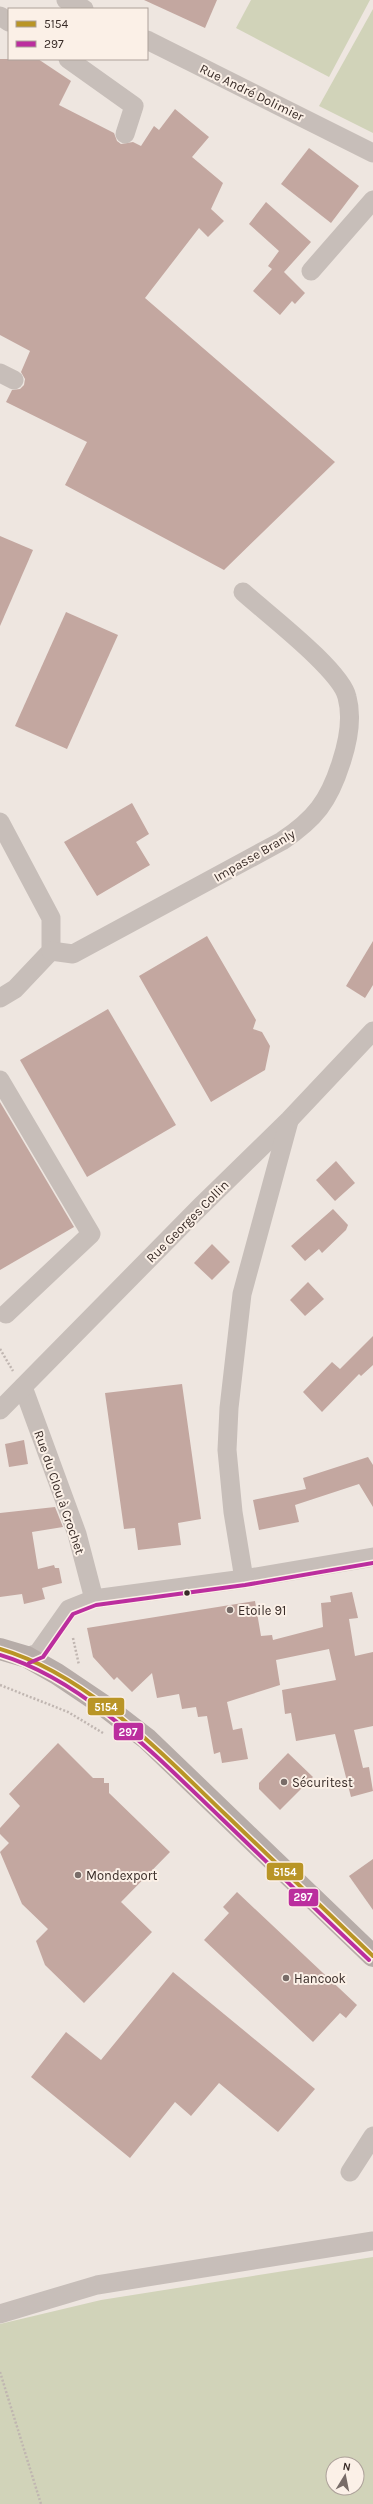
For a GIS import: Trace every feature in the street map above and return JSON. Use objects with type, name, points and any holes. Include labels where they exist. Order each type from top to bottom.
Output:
[{"type":"main road","points":[[0,1649],[27,1657],[57,1674],[103,1705],[147,1739],[373,1956]]},
{"type":"street","points":[[66,0],[82,8]]},
{"type":"street","name":"Rue André Dolimier","points":[[148,40],[332,131],[355,145],[373,153]]},
{"type":"street","points":[[69,60],[134,106],[125,134]]},
{"type":"street","name":"Rue André Dolimier","points":[[355,145],[373,164]]},
{"type":"street","points":[[311,271],[373,200]]},
{"type":"street","name":"Impasse Branly","points":[[50,951],[73,954],[282,841],[306,824],[324,802],[337,775],[347,743],[350,718],[347,696],[333,673],[243,592]]},
{"type":"street","points":[[0,822],[51,918],[50,951],[15,989],[0,998]]},
{"type":"street","name":"Rue Georges Collin","points":[[0,1410],[200,1207],[289,1120],[373,1031]]},
{"type":"street","points":[[0,1080],[90,1234],[6,1314]]},
{"type":"street","points":[[244,1579],[233,1512],[228,1450],[229,1408],[242,1294],[289,1120]]},
{"type":"street","name":"Rue du Clou à Crochet","points":[[23,1387],[77,1534],[94,1599]]},
{"type":"street","points":[[27,1657],[38,1653],[69,1609],[94,1599],[244,1579],[373,1557]]},
{"type":"street","points":[[350,2172],[373,2136]]},
{"type":"street","points":[[0,2314],[97,2285],[373,2241]]},
{"type":"path","points":[[0,1348],[23,1387]]},
{"type":"path","points":[[0,1685],[68,1712],[109,1737]]},
{"type":"path","points":[[0,2372],[41,2504]]},
{"type":"green space","points":[[251,0],[370,0],[329,77],[236,28]]},
{"type":"green space","points":[[373,9],[373,133],[319,106]]},
{"type":"green space","points":[[373,2257],[373,2504],[0,2504],[0,2324],[101,2300]]},
{"type":"building","points":[[144,0],[217,0],[205,28]]},
{"type":"building","points":[[0,59],[40,60],[71,81],[59,105],[114,133],[117,141],[121,144],[133,142],[141,146],[154,126],[159,130],[175,109],[209,137],[192,157],[223,183],[211,209],[224,221],[208,237],[199,228],[145,298],[335,462],[224,570],[65,485],[87,442],[6,402],[12,390],[20,389],[24,385],[25,379],[21,372],[30,351],[0,335]]},
{"type":"building","points":[[309,148],[359,186],[331,223],[281,184]]},
{"type":"building","points":[[266,202],[311,242],[284,272],[305,293],[295,304],[292,301],[280,315],[253,291],[272,269],[268,266],[279,251],[249,224]]},
{"type":"building","points":[[0,536],[33,550],[0,626]]},
{"type":"building","points":[[66,612],[118,635],[67,749],[15,726]]},
{"type":"building","points":[[132,803],[149,834],[136,842],[150,865],[97,896],[64,842]]},
{"type":"building","points":[[207,936],[256,1020],[253,1029],[262,1032],[270,1046],[265,1070],[211,1102],[139,976]]},
{"type":"building","points":[[373,941],[373,985],[365,998],[346,986]]},
{"type":"building","points":[[108,1009],[176,1125],[87,1177],[20,1060]]},
{"type":"building","points":[[0,1102],[74,1227],[0,1270]]},
{"type":"building","points":[[336,1161],[355,1183],[335,1201],[316,1180]]},
{"type":"building","points":[[333,1209],[348,1225],[346,1230],[322,1253],[319,1249],[305,1261],[291,1246]]},
{"type":"building","points":[[212,1244],[230,1262],[212,1280],[194,1263]]},
{"type":"building","points":[[308,1282],[324,1299],[305,1316],[290,1300]]},
{"type":"building","points":[[373,1336],[373,1365],[361,1376],[359,1374],[322,1412],[303,1392],[332,1362],[340,1369]]},
{"type":"building","points":[[182,1384],[201,1519],[178,1523],[181,1545],[138,1550],[135,1528],[124,1529],[105,1393]]},
{"type":"building","points":[[24,1440],[28,1464],[9,1467],[5,1444]]},
{"type":"building","points":[[368,1457],[373,1465],[373,1507],[359,1484],[295,1505],[299,1522],[259,1530],[253,1500],[306,1489],[303,1478]]},
{"type":"building","points":[[55,1507],[63,1527],[32,1532],[38,1569],[54,1565],[55,1568],[59,1568],[62,1583],[42,1588],[45,1599],[24,1604],[22,1594],[0,1597],[0,1513]]},
{"type":"building","points":[[352,1592],[358,1618],[349,1619],[355,1656],[373,1652],[373,1726],[354,1730],[363,1768],[369,1767],[373,1791],[351,1797],[335,1734],[296,1741],[291,1713],[285,1714],[282,1690],[336,1680],[329,1649],[276,1660],[280,1685],[227,1702],[233,1730],[242,1728],[248,1759],[222,1763],[220,1752],[214,1754],[207,1716],[198,1717],[196,1707],[182,1709],[179,1694],[157,1698],[152,1673],[132,1692],[117,1677],[114,1680],[93,1657],[87,1628],[255,1601],[261,1636],[272,1635],[273,1640],[323,1627],[321,1603],[331,1602],[330,1596]]},
{"type":"building","name":"Mondexport","points":[[58,1743],[93,1778],[104,1778],[104,1783],[109,1783],[109,1793],[170,1852],[121,1902],[152,1932],[84,2003],[45,1965],[36,1941],[48,1929],[22,1904],[0,1852],[9,1843],[0,1834],[0,1828],[20,1806],[9,1794]]},
{"type":"building","name":"Sécuritest","points":[[288,1753],[313,1777],[280,1810],[259,1789],[259,1783]]},
{"type":"building","points":[[373,1859],[373,1910],[349,1876]]},
{"type":"building","name":"Hancook","points":[[237,1892],[357,2005],[346,2018],[340,2013],[313,2042],[204,1940],[229,1913],[223,1907]]},
{"type":"building","points":[[173,1972],[315,2089],[278,2132],[219,2083],[191,2116],[175,2102],[130,2158],[31,2077],[66,2032],[101,2060]]},
{"type":"transit line","name":"297","points":[[29,1663],[43,1657],[73,1614],[96,1605],[245,1585],[373,1563]]},
{"type":"transit line","name":"5154","points":[[0,1649],[32,1661],[63,1677],[93,1696],[121,1718],[175,1766],[373,1956]]},
{"type":"transit line","name":"297","points":[[0,1655],[31,1667],[61,1683],[118,1723],[171,1770],[369,1960]]},
{"type":"place","name":"Etoile 91","points":[[230,1610]]},
{"type":"place","name":"Sécuritest","points":[[284,1782]]},
{"type":"place","name":"Mondexport","points":[[78,1875]]},
{"type":"place","name":"Hancook","points":[[286,1978]]}]
